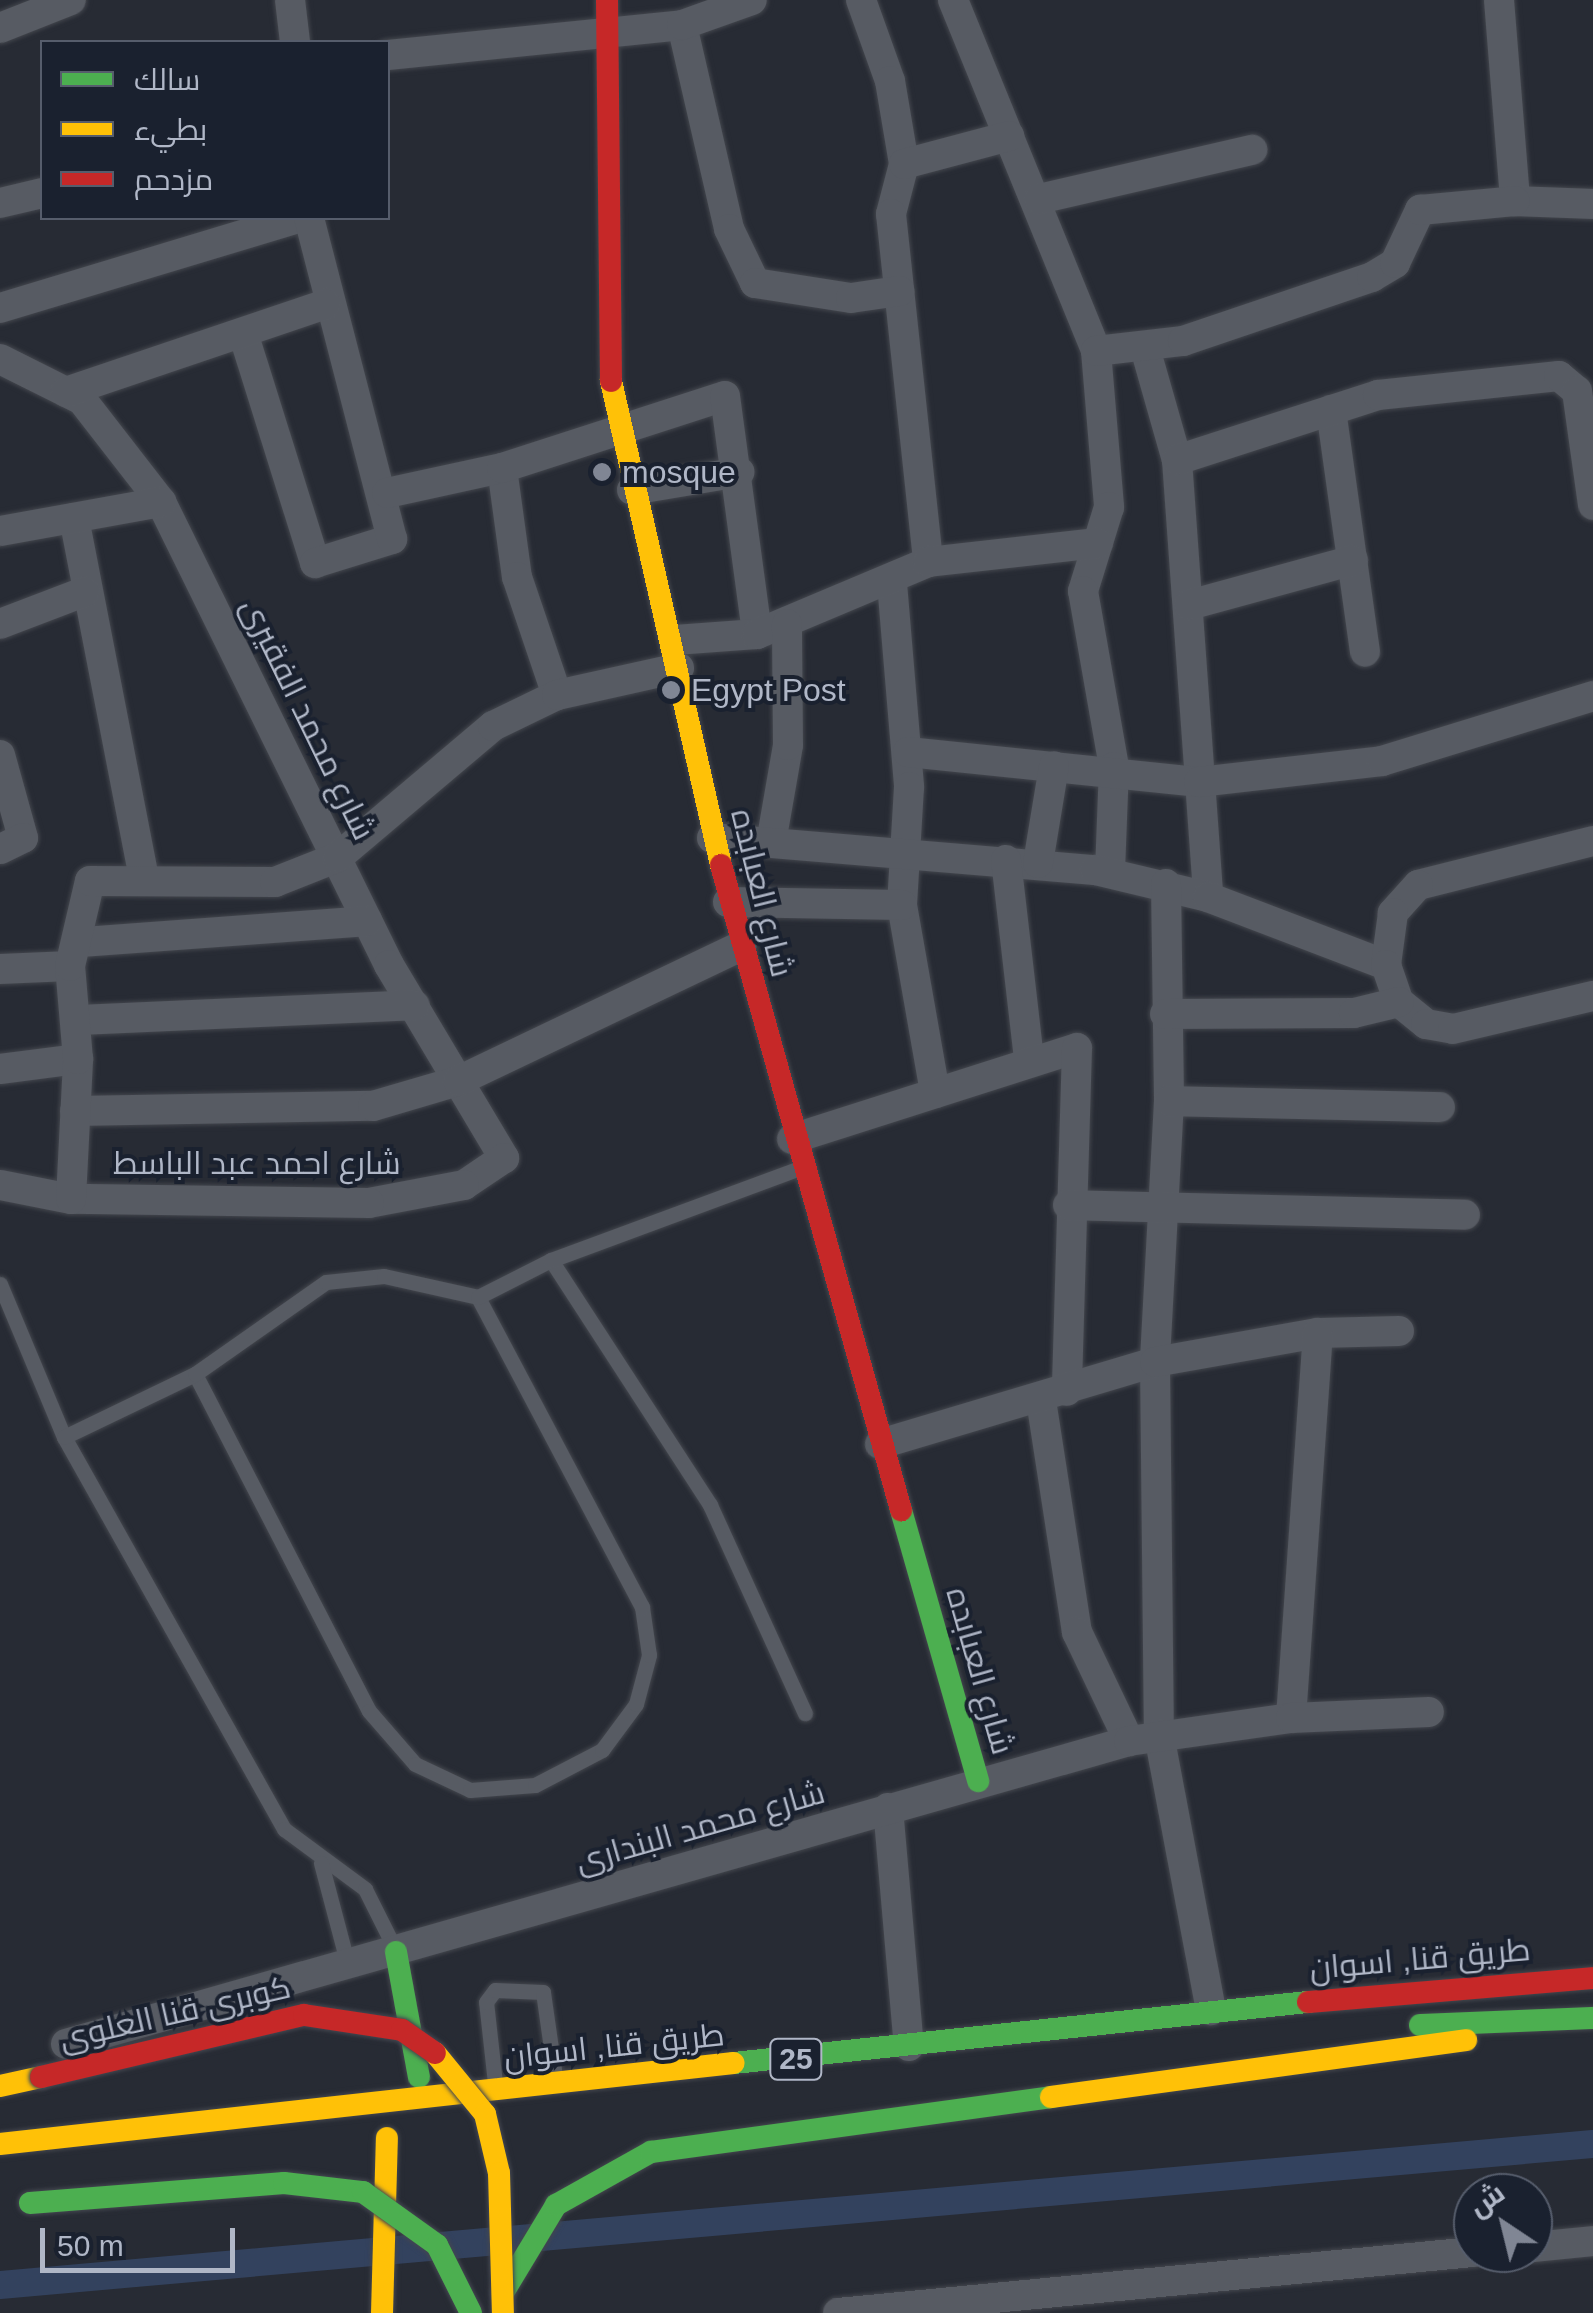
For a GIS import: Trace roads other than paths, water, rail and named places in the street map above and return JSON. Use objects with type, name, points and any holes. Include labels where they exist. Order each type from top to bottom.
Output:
[{"type":"main road","name":"شارع العبابده","points":[[607,0],[606,350],[618,430],[677,654],[728,902],[796,1154],[978,1782]]},
{"type":"main road","points":[[396,1952],[422,2117]]},
{"type":"main road","name":"طريق قنا, اسوان","points":[[382,2313],[385,2215],[378,2139],[422,2117],[496,2091],[557,2093],[1211,2010],[1593,1978]]},
{"type":"main road","name":"كوبرى قنا العلوى","points":[[0,2086],[304,2014],[402,2030],[452,2064],[485,2114],[499,2172],[503,2303]]},
{"type":"main road","name":"طريق قنا, اسوان","points":[[1260,2040],[1593,2018]]},
{"type":"main road","points":[[503,2303],[556,2205],[625,2161],[972,2106],[1469,2040],[1516,2023]]},
{"type":"main road","points":[[465,2130],[508,2125],[496,2091]]},
{"type":"main road","name":"طريق قنا, اسوان","points":[[0,2144],[422,2117]]},
{"type":"main road","points":[[0,2206],[284,2183],[363,2192],[436,2245],[471,2313]]},
{"type":"street","points":[[290,0],[295,40]]},
{"type":"street","points":[[390,55],[682,24],[752,0]]},
{"type":"street","points":[[860,0],[890,81],[904,164],[891,214],[912,480],[928,562]]},
{"type":"street","points":[[954,0],[1009,136],[1040,199],[1096,351],[1108,507],[1083,591],[1114,768],[1110,873]]},
{"type":"street","points":[[1499,0],[1515,201]]},
{"type":"street","points":[[0,28],[58,1]]},
{"type":"street","points":[[682,24],[730,229],[755,283],[850,298],[899,291]]},
{"type":"street","points":[[904,164],[1009,136]]},
{"type":"street","points":[[1040,199],[1252,150]]},
{"type":"street","points":[[0,203],[40,193]]},
{"type":"street","points":[[1096,351],[1145,348],[1388,269],[1420,210],[1515,201],[1593,204]]},
{"type":"street","points":[[0,308],[292,220]]},
{"type":"street","points":[[244,336],[315,562],[392,540],[387,493],[326,304],[309,220]]},
{"type":"street","points":[[66,392],[244,336],[326,304]]},
{"type":"street","points":[[1145,348],[1177,460],[1208,897]]},
{"type":"street","name":"شارع محمد الفقيرى","points":[[0,359],[66,392],[113,433],[161,502],[367,922],[504,1158]]},
{"type":"street","points":[[1177,460],[1378,394],[1568,378],[1593,505]]},
{"type":"street","points":[[387,493],[502,468],[726,396],[739,472],[757,634]]},
{"type":"street","points":[[1331,410],[1365,652]]},
{"type":"street","points":[[502,468],[525,610],[558,695]]},
{"type":"street","points":[[632,490],[739,472]]},
{"type":"street","points":[[0,531],[161,502]]},
{"type":"street","points":[[74,518],[84,592],[144,878]]},
{"type":"street","points":[[71,1198],[78,1059],[76,954],[90,881],[144,878],[242,886],[338,857],[493,726],[558,695],[677,654],[787,624],[892,584],[928,562],[1098,544]]},
{"type":"street","points":[[1190,605],[1353,560]]},
{"type":"street","points":[[892,584],[908,752],[900,855],[902,905],[934,1093]]},
{"type":"street","points":[[0,624],[84,592]]},
{"type":"street","points":[[772,837],[789,728],[787,624]]},
{"type":"street","points":[[908,752],[1114,768],[1199,782],[1382,761],[1593,696]]},
{"type":"street","points":[[0,755],[22,838],[0,849]]},
{"type":"street","points":[[1038,863],[1054,766]]},
{"type":"street","points":[[712,838],[772,837],[900,855],[1006,860],[1110,873],[1208,897],[1386,966]]},
{"type":"street","points":[[1593,841],[1418,885],[1393,914],[1386,966],[1398,1002],[1426,1024],[1452,1029],[1593,996]]},
{"type":"street","points":[[1006,860],[1029,1060]]},
{"type":"street","points":[[1166,884],[1169,1101],[1157,1210],[1144,1738],[1211,2010]]},
{"type":"street","points":[[728,902],[902,905]]},
{"type":"street","points":[[0,969],[76,954],[367,922]]},
{"type":"street","points":[[75,1111],[374,1106],[458,1081],[740,946]]},
{"type":"street","points":[[1165,1014],[1354,1013],[1398,1002]]},
{"type":"street","points":[[77,1020],[414,1006]]},
{"type":"street","points":[[796,1154],[934,1093],[1070,1046],[1079,1052],[1054,1396],[1077,1632],[1144,1738]]},
{"type":"street","points":[[0,1070],[78,1059]]},
{"type":"street","points":[[1169,1101],[1440,1108]]},
{"type":"street","name":"شارع احمد عبد الباسط","points":[[0,1185],[71,1198],[385,1202],[464,1184],[504,1158]]},
{"type":"street","points":[[1068,1206],[1464,1216]]},
{"type":"street","points":[[880,1444],[1054,1396],[1154,1362],[1318,1333],[1400,1331]]},
{"type":"street","points":[[1291,1718],[1318,1333]]},
{"type":"street","name":"شارع محمد البندارى","points":[[0,2062],[1144,1738],[1291,1718],[1429,1712]]},
{"type":"street","points":[[888,1808],[908,2046]]},
{"type":"street","points":[[1553,2244],[1593,2241]]},
{"type":"street","points":[[838,2313],[1453,2254]]},
{"type":"lane","points":[[64,1436],[194,1374],[326,1282],[384,1276],[478,1297],[551,1260],[796,1154]]},
{"type":"lane","points":[[551,1260],[710,1504],[805,1713]]},
{"type":"lane","points":[[0,1284],[64,1436],[284,1829],[320,1863],[365,1889],[396,1952]]},
{"type":"lane","points":[[194,1374],[369,1711],[415,1764],[470,1790],[536,1785],[602,1750],[636,1704],[649,1655],[642,1607],[478,1297]]},
{"type":"lane","points":[[320,1863],[348,1966]]},
{"type":"lane","points":[[496,2091],[486,2002],[495,1990],[543,1992],[557,2093]]},
{"type":"waterway","points":[[0,2285],[1593,2144]]},
{"type":"place","name":"mosque","points":[[602,472]]},
{"type":"place","name":"Egypt Post","points":[[671,690]]}]
